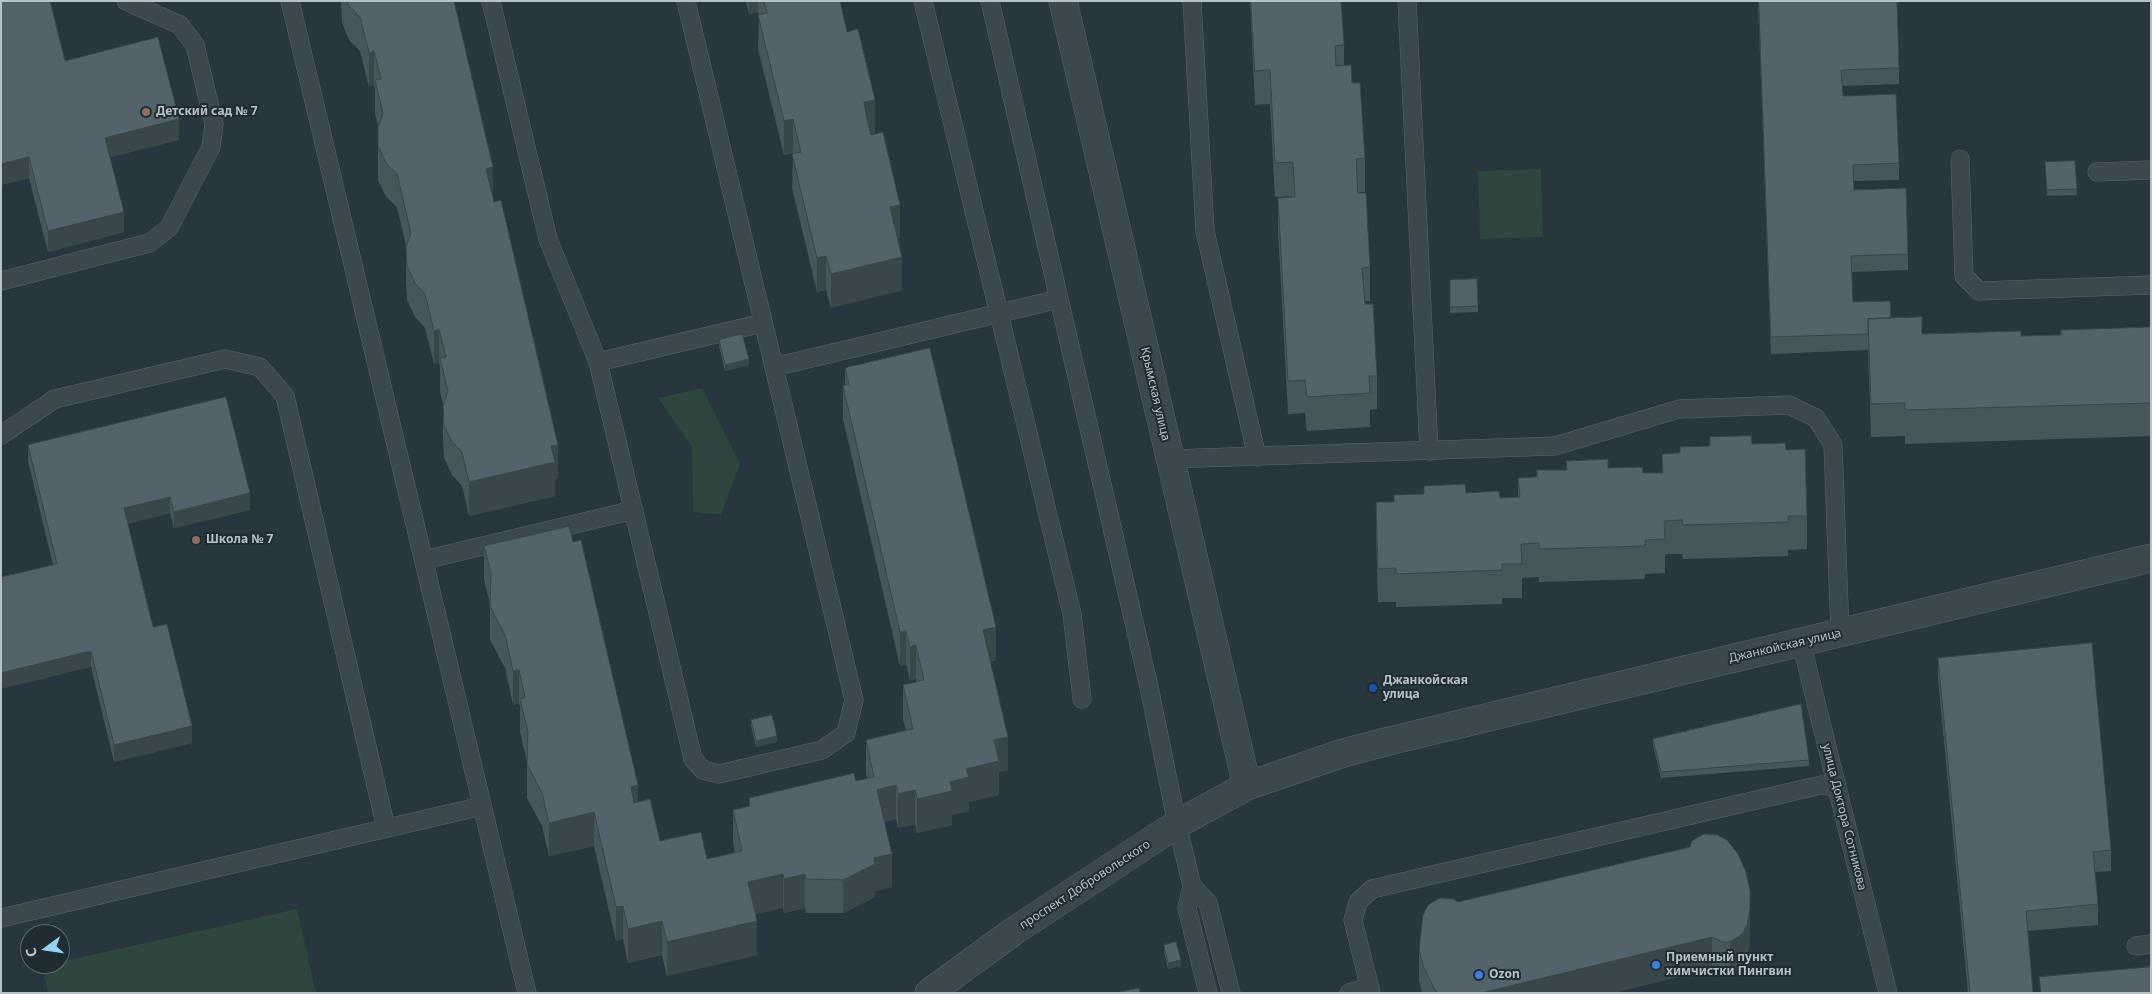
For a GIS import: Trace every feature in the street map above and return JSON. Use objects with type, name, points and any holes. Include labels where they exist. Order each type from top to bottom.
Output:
[{"type":"street","name":"Крымская улица","points":[[1062,1],[1247,786]]},
{"type":"street","name":"Джанкойская улица","points":[[1247,786],[1340,754],[1385,742],[2151,558]]},
{"type":"street","name":"проспект Добровольского","points":[[928,993],[1014,931],[1177,824],[1247,786]]},
{"type":"lane","points":[[1,281],[149,243],[169,228],[211,148],[214,124],[195,45],[180,25],[126,1]]},
{"type":"lane","points":[[290,1],[527,993]]},
{"type":"lane","points":[[491,1],[548,239],[598,362],[693,759],[703,770],[719,774],[822,750],[846,733],[854,700],[686,1]]},
{"type":"lane","points":[[923,1],[1072,614],[1082,699]]},
{"type":"lane","points":[[990,1],[1149,687],[1177,824],[1192,886],[1186,908],[1208,993]]},
{"type":"lane","points":[[1192,1],[1205,231],[1257,457]]},
{"type":"lane","points":[[1407,1],[1428,451]]},
{"type":"lane","points":[[1960,159],[1964,276],[1979,291],[2151,285]]},
{"type":"lane","points":[[2097,172],[2151,170]]},
{"type":"lane","points":[[774,367],[1059,299]]},
{"type":"lane","points":[[598,362],[763,323]]},
{"type":"lane","points":[[1,435],[55,398],[225,359],[260,367],[285,396],[386,828]]},
{"type":"lane","points":[[1171,459],[1555,446],[1679,409],[1790,405],[1816,418],[1833,445],[1840,633]]},
{"type":"lane","points":[[424,560],[634,510]]},
{"type":"lane","name":"улица Доктора Сотникова","points":[[1801,642],[1837,787],[1884,992]]},
{"type":"lane","points":[[1349,993],[1371,990],[1353,920],[1358,902],[1372,889],[1821,785],[1837,787]]},
{"type":"lane","points":[[1,918],[482,806]]},
{"type":"lane","points":[[1192,886],[1208,903],[1231,993]]},
{"type":"green space","points":[[1541,169],[1543,237],[1480,239],[1478,171]]},
{"type":"green space","points":[[702,388],[740,464],[721,515],[693,512],[692,447],[658,398]]},
{"type":"green space","points":[[297,909],[316,993],[48,993],[44,974],[70,974],[70,960]]},
{"type":"building","points":[[1,1],[50,1],[65,61],[158,37],[179,119],[105,138],[124,212],[48,231],[29,157],[1,164]]},
{"type":"building","points":[[347,1],[454,1],[493,167],[486,169],[494,202],[501,200],[558,445],[551,446],[555,462],[469,482],[462,452],[452,442],[444,425],[443,406],[448,391],[440,358],[446,357],[439,329],[434,331],[425,294],[415,283],[407,266],[406,247],[411,233],[397,174],[386,163],[378,146],[378,127],[383,113],[375,80],[381,79],[374,51],[369,53],[360,17],[349,6]]},
{"type":"building","points":[[764,1],[840,1],[847,32],[858,29],[875,100],[864,102],[867,119],[871,135],[883,132],[900,205],[890,207],[902,257],[831,274],[826,256],[817,258],[792,154],[801,152],[793,119],[784,121],[758,15],[767,13]]},
{"type":"building","points":[[1251,1],[1341,1],[1344,45],[1335,46],[1336,66],[1351,65],[1352,83],[1360,83],[1365,158],[1356,159],[1358,193],[1366,193],[1370,267],[1362,268],[1365,304],[1373,304],[1377,376],[1369,376],[1370,393],[1307,397],[1305,380],[1288,381],[1278,198],[1295,197],[1293,162],[1275,163],[1270,70],[1255,71]]},
{"type":"building","points":[[1759,1],[1897,1],[1899,68],[1841,70],[1843,96],[1896,94],[1899,163],[1853,165],[1854,190],[1906,188],[1908,254],[1851,256],[1853,302],[1890,301],[1891,318],[1868,319],[1868,334],[1771,337]]},
{"type":"building","points":[[2075,161],[2077,189],[2047,190],[2045,162]]},
{"type":"building","points":[[1477,279],[1478,306],[1450,307],[1450,280]]},
{"type":"building","points":[[1922,317],[1922,334],[2021,331],[2021,336],[2061,335],[2061,330],[2151,327],[2151,403],[1905,410],[1905,403],[1871,404],[1868,319]]},
{"type":"building","points":[[742,334],[749,359],[725,365],[719,340]]},
{"type":"building","points":[[930,348],[996,627],[983,630],[1008,737],[994,740],[999,761],[966,769],[969,777],[950,782],[952,791],[917,799],[915,790],[898,794],[896,785],[877,790],[892,854],[874,858],[875,864],[843,880],[806,879],[805,874],[784,879],[783,874],[748,882],[757,921],[667,942],[662,921],[628,929],[623,906],[616,907],[594,812],[549,823],[542,793],[527,764],[528,732],[520,699],[525,697],[519,670],[513,671],[505,635],[490,606],[491,573],[484,546],[569,526],[573,542],[581,540],[638,785],[631,787],[634,803],[650,799],[660,841],[701,832],[707,859],[742,851],[733,810],[750,806],[749,798],[854,773],[856,781],[874,777],[866,740],[913,729],[903,685],[924,680],[916,645],[910,647],[906,631],[900,632],[843,386],[849,384],[845,368]]},
{"type":"building","points":[[226,397],[250,493],[174,512],[170,497],[124,508],[153,627],[167,624],[192,726],[114,745],[91,651],[1,673],[1,577],[57,564],[28,445]]},
{"type":"building","points":[[1751,436],[1752,444],[1785,443],[1786,450],[1805,449],[1807,516],[1788,516],[1788,522],[1683,525],[1682,520],[1664,521],[1665,539],[1645,540],[1645,546],[1539,549],[1539,543],[1521,544],[1522,564],[1502,564],[1502,570],[1396,574],[1396,568],[1378,569],[1376,502],[1394,502],[1394,495],[1424,494],[1424,486],[1465,484],[1466,493],[1499,491],[1500,498],[1520,497],[1518,478],[1537,477],[1537,470],[1567,470],[1566,461],[1608,459],[1608,468],[1642,467],[1643,473],[1663,473],[1662,454],[1680,453],[1680,447],[1710,446],[1710,437]]},
{"type":"building","points":[[2092,643],[2111,850],[2093,852],[2098,904],[2026,911],[2033,993],[1970,993],[1938,658]]},
{"type":"building","points":[[1801,704],[1809,760],[1661,772],[1653,739]]},
{"type":"building","points":[[772,715],[777,736],[756,741],[751,720]]},
{"type":"building","points":[[1704,834],[1717,835],[1727,840],[1738,854],[1746,872],[1750,890],[1750,909],[1747,925],[1742,934],[1730,942],[1722,942],[1712,937],[1481,993],[1438,993],[1433,986],[1424,968],[1419,950],[1423,915],[1428,905],[1440,898],[1453,899],[1458,902],[1690,847],[1692,841]]},
{"type":"building","points":[[1176,942],[1181,960],[1168,963],[1164,945]]},
{"type":"building","points":[[2151,967],[2151,993],[2041,993],[2039,977]]},
{"type":"building","points":[[1139,988],[1140,993],[1116,993]]},
{"type":"place","name":"Детский сад № 7","points":[[146,112]]},
{"type":"place","name":"Школа № 7","points":[[196,540]]},
{"type":"place","name":"Джанкойская улица","points":[[1373,688]]},
{"type":"place","name":"Приемный пункт химчистки Пингвин","points":[[1656,965]]},
{"type":"place","name":"Ozon","points":[[1479,975]]}]
